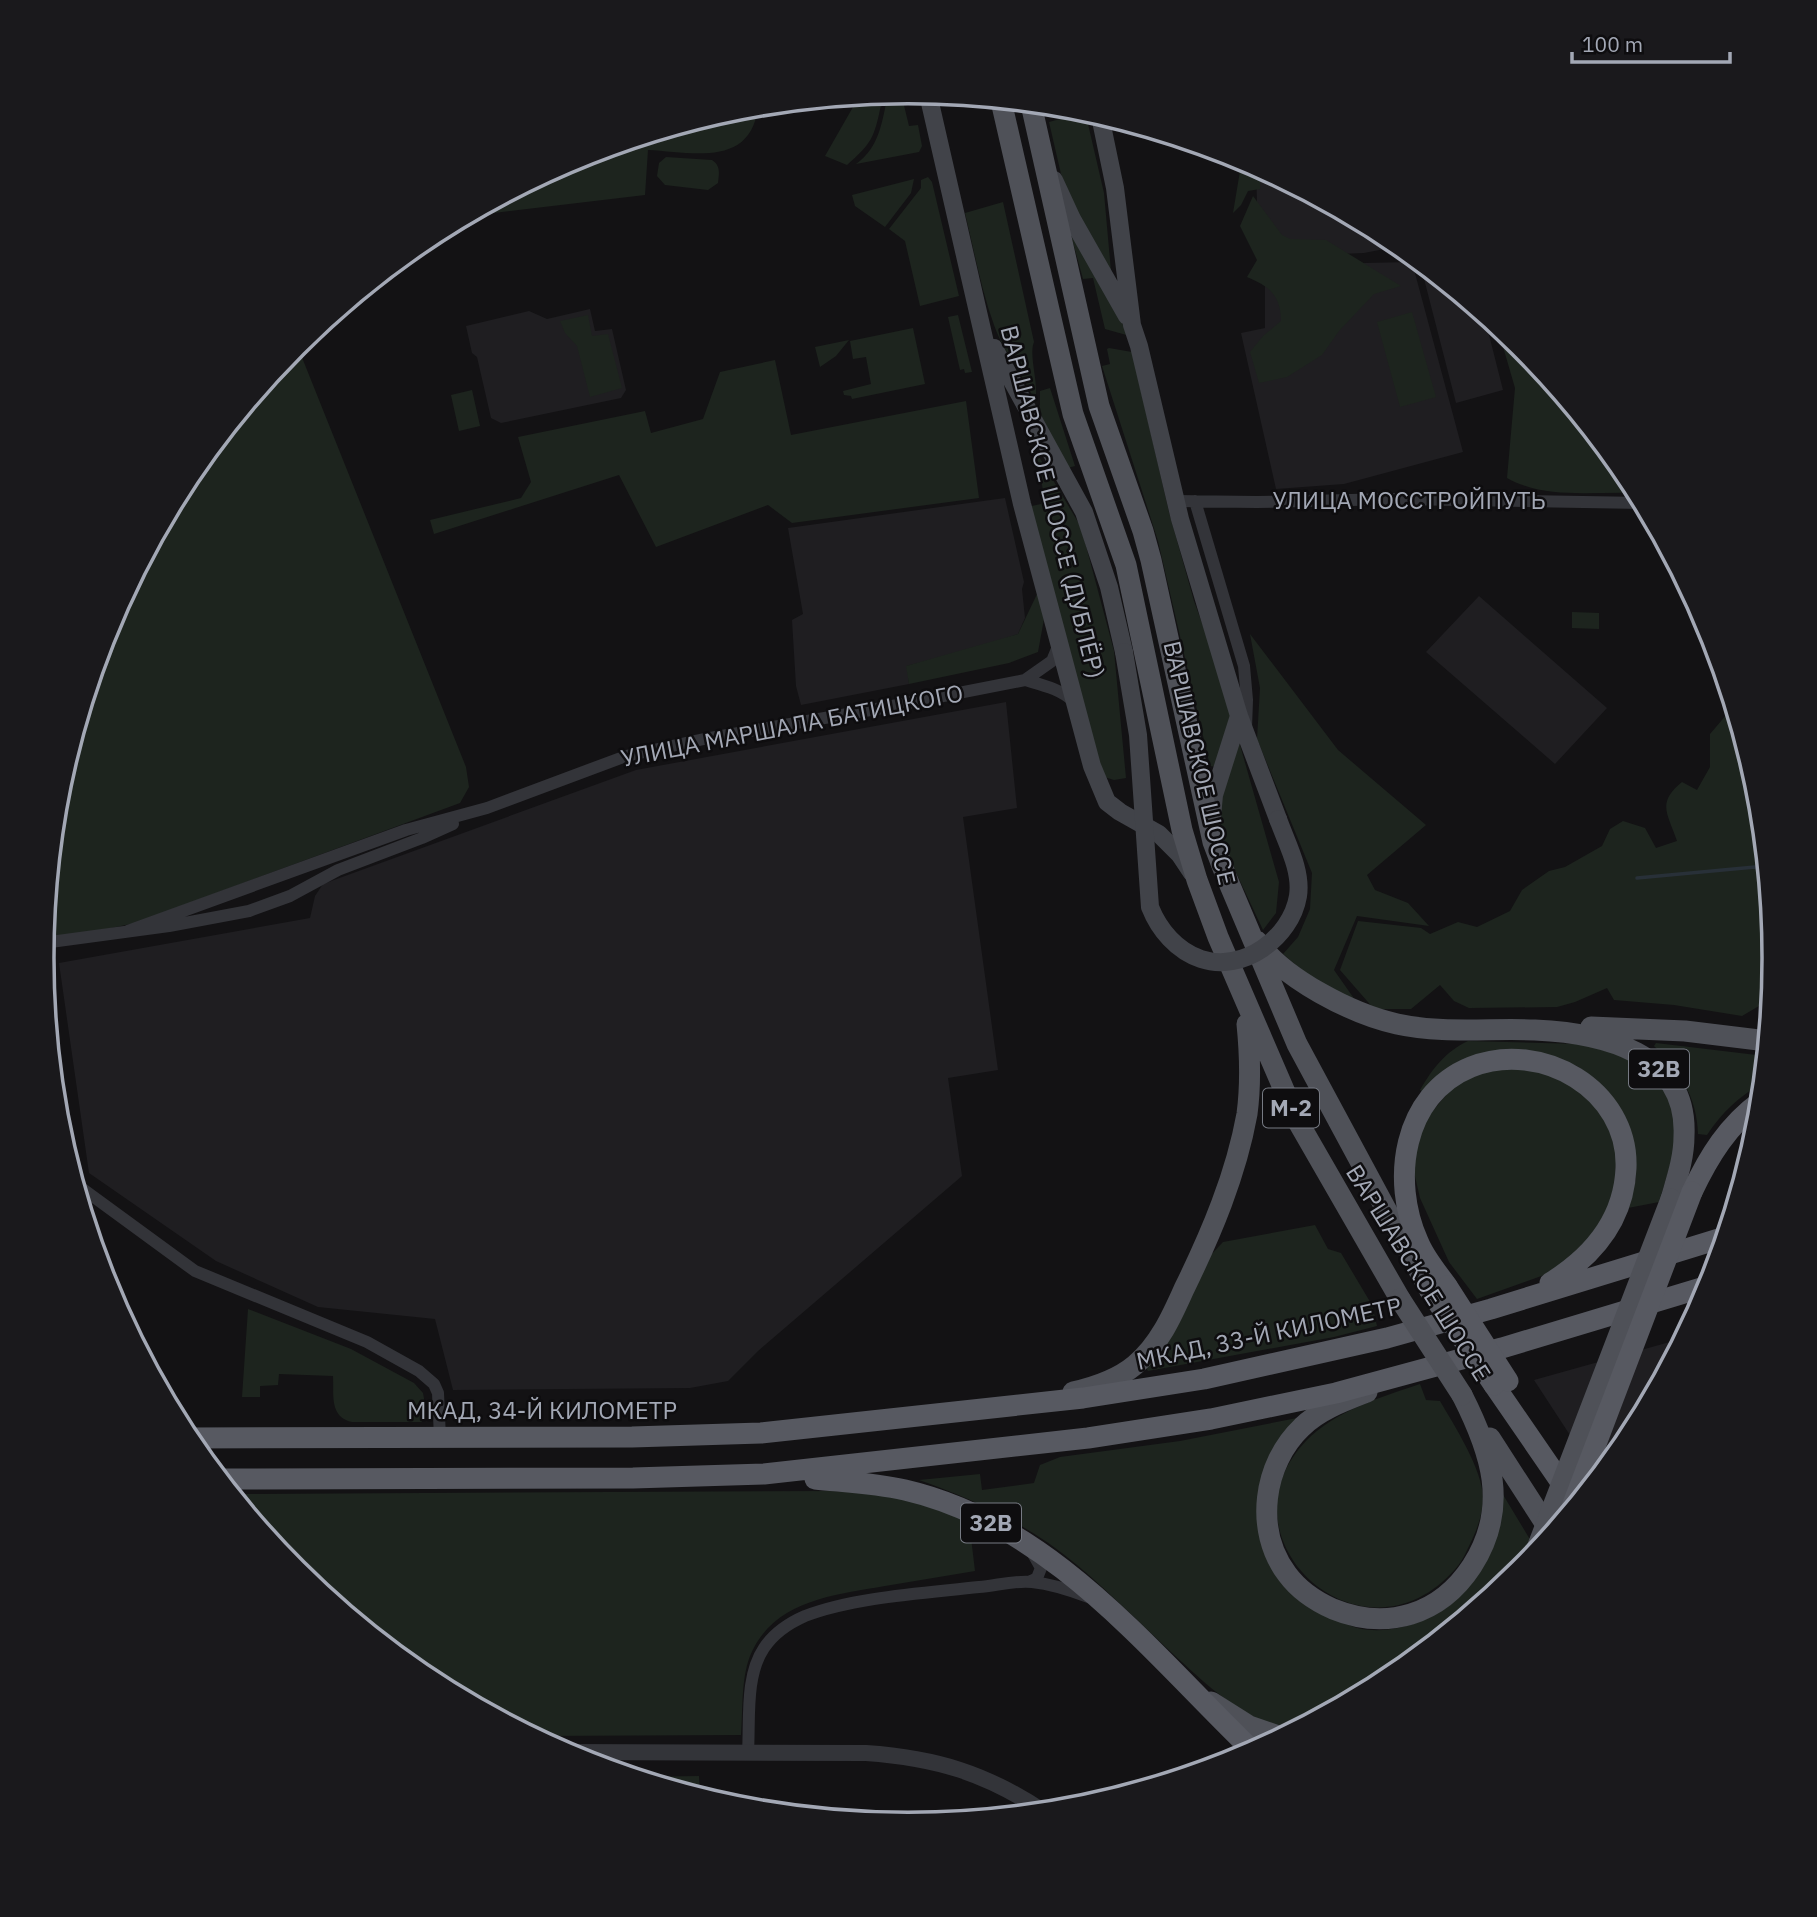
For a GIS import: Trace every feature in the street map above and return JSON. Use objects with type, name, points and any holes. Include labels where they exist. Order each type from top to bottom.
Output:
[{"type":"highway","points":[[1439,1288],[1418,1243],[1405,1193],[1406,1145],[1428,1100],[1447,1081],[1470,1068],[1495,1061],[1524,1061],[1548,1065],[1572,1074],[1608,1105],[1620,1129],[1626,1156],[1626,1181],[1620,1204],[1609,1228],[1594,1250],[1572,1269],[1545,1286],[1490,1309]]},
{"type":"highway","points":[[1580,1487],[1692,1192],[1729,1129],[1748,1112]]},
{"type":"highway","name":"МКАД, 33-Й КИЛОМЕТР","points":[[896,1420],[1017,1406],[1216,1377],[1327,1353],[1490,1309],[1714,1240]]},
{"type":"highway","name":"ВАРШАВСКОЕ ШОССЕ","points":[[1439,1288],[1572,1497]]},
{"type":"highway","points":[[231,1479],[701,1477],[764,1474],[1075,1440],[1211,1419],[1336,1393],[1450,1363],[1696,1289]]},
{"type":"highway","points":[[1501,1383],[1579,1488]]},
{"type":"highway","name":"МКАД, 34-Й КИЛОМЕТР","points":[[202,1438],[699,1436],[896,1420]]},
{"type":"highway","name":"32B","points":[[701,1477],[802,1478],[895,1488],[942,1501],[974,1514],[1023,1540],[1059,1565],[1192,1689]]},
{"type":"highway","points":[[1192,1689],[1245,1743]]},
{"type":"main road","name":"ВАРШАВСКОЕ ШОССЕ (ДУБЛЁР)","points":[[930,105],[1022,504],[1092,766],[1107,802],[1159,834],[1180,856],[1197,880]]},
{"type":"main road","name":"ВАРШАВСКОЕ ШОССЕ","points":[[1003,110],[1070,403],[1126,565],[1182,830],[1218,937],[1297,1120],[1357,1228],[1547,1526]]},
{"type":"main road","name":"ВАРШАВСКОЕ ШОССЕ","points":[[1033,114],[1099,406],[1151,560],[1213,842],[1297,1044],[1362,1168],[1439,1288]]},
{"type":"main road","points":[[979,319],[1084,512],[1109,587],[1124,652],[1138,735],[1150,907],[1167,937],[1201,959],[1221,962],[1260,951],[1277,939],[1290,919],[1298,896],[1298,877],[1242,724],[1175,501],[1132,325],[1072,219],[1056,184],[1036,127]]},
{"type":"main road","points":[[1102,127],[1115,188],[1132,325]]},
{"type":"main road","points":[[1213,842],[1214,795],[1242,724]]},
{"type":"main road","points":[[1245,923],[1261,947],[1307,986],[1365,1015],[1396,1024],[1428,1028],[1532,1030]]},
{"type":"main road","points":[[1017,1406],[1087,1389],[1116,1378],[1137,1363],[1164,1329],[1199,1259],[1233,1174],[1247,1114],[1250,1052],[1246,1004]]},
{"type":"main road","name":"32B","points":[[1532,1030],[1640,1028],[1758,1040]]},
{"type":"main road","name":"32B","points":[[1532,1030],[1581,1034],[1614,1042],[1638,1052],[1657,1066],[1671,1083],[1680,1100],[1685,1136],[1671,1199],[1544,1529]]},
{"type":"main road","points":[[1362,1168],[1418,1243]]},
{"type":"main road","points":[[1450,1363],[1349,1399],[1321,1413],[1303,1426],[1278,1460],[1267,1498],[1270,1538],[1287,1574],[1312,1598],[1349,1615],[1391,1619],[1433,1605],[1450,1593],[1465,1576],[1485,1541],[1494,1499],[1487,1451],[1462,1395]]},
{"type":"main road","name":"32B","points":[[1192,1689],[1232,1717],[1268,1733]]},
{"type":"street","name":"УЛИЦА МОССТРОЙПУТЬ","points":[[1175,501],[1396,499],[1631,503]]},
{"type":"street","points":[[1195,501],[1244,666],[1247,700],[1242,724]]},
{"type":"street","name":"УЛИЦА МАРШАЛА БАТИЦКОГО","points":[[55,941],[229,915],[272,904],[338,870],[422,838],[482,810],[626,756],[1025,680],[1052,661],[1059,644]]},
{"type":"street","name":"УЛИЦА МАРШАЛА БАТИЦКОГО","points":[[1025,680],[1048,686],[1068,695],[1074,702]]},
{"type":"street","name":"УЛИЦА МАРШАЛА БАТИЦКОГО","points":[[128,931],[406,830],[482,810]]},
{"type":"street","points":[[87,1192],[195,1272],[367,1342],[419,1371],[434,1384],[438,1393],[440,1438]]},
{"type":"street","points":[[1023,1540],[1041,1568],[1037,1578],[1029,1582]]},
{"type":"street","points":[[748,1752],[752,1684],[762,1650],[773,1636],[804,1616],[906,1595],[1029,1582],[1074,1591],[1100,1601]]},
{"type":"street","points":[[593,1752],[866,1753],[925,1760],[987,1779],[1031,1803]]},
{"type":"shaded area","points":[[904,104],[909,126],[918,125],[922,146],[919,152],[856,164],[870,150],[882,124],[886,105]]},
{"type":"shaded area","points":[[881,105],[871,139],[847,165],[825,156],[854,106]]},
{"type":"shaded area","points":[[755,119],[744,140],[731,148],[700,153],[648,150],[645,195],[492,213],[582,169],[634,150],[687,133]]},
{"type":"shaded area","points":[[1060,119],[1088,124],[1104,193],[1111,271],[1073,206],[1061,174],[1049,122]]},
{"type":"shaded area","points":[[666,157],[712,160],[718,167],[718,183],[708,190],[665,185],[657,176],[659,163]]},
{"type":"shaded area","points":[[1240,171],[1260,180],[1260,189],[1248,191],[1241,205],[1233,213]]},
{"type":"shaded area","points":[[928,177],[932,182],[959,296],[920,306],[905,241],[889,229],[921,188],[921,180]]},
{"type":"shaded area","points":[[914,179],[911,193],[885,227],[855,206],[852,195]]},
{"type":"shaded area","points":[[1256,179],[1336,219],[1384,249],[1364,253],[1264,257]]},
{"type":"shaded area","points":[[1253,196],[1282,235],[1290,239],[1326,240],[1401,286],[1374,294],[1339,331],[1322,355],[1287,377],[1259,383],[1250,352],[1263,336],[1281,321],[1276,298],[1262,284],[1247,277],[1257,260],[1240,226]]},
{"type":"shaded area","points":[[1003,202],[1034,342],[1032,353],[1036,394],[1033,397],[994,325],[965,213]]},
{"type":"shaded area","points":[[1069,228],[1130,336],[1105,329],[1093,278],[1083,279]]},
{"type":"shaded area","points":[[1403,262],[1414,270],[1463,452],[1344,484],[1276,489],[1241,333],[1265,328],[1265,265]]},
{"type":"shaded area","points":[[1424,277],[1488,331],[1503,390],[1456,403]]},
{"type":"shaded area","points":[[590,309],[595,331],[612,329],[626,390],[621,398],[501,423],[491,418],[477,357],[472,353],[466,326],[529,311],[547,319]]},
{"type":"shaded area","points":[[1412,312],[1436,397],[1400,407],[1377,322]]},
{"type":"shaded area","points":[[588,315],[592,336],[608,334],[622,388],[590,397],[577,346],[565,333],[560,321]]},
{"type":"shaded area","points":[[958,315],[972,372],[965,373],[964,369],[960,370],[948,317]]},
{"type":"shaded area","points":[[913,328],[925,384],[852,399],[851,396],[844,395],[843,391],[871,384],[866,357],[853,359],[850,341]]},
{"type":"shaded area","points":[[849,340],[836,356],[820,367],[815,347]]},
{"type":"shaded area","points":[[1502,344],[1551,395],[1586,438],[1625,493],[1554,492],[1522,485],[1507,478],[1515,388]]},
{"type":"shaded area","points":[[1109,348],[1132,352],[1169,512],[1194,601],[1235,714],[1217,767],[1210,766],[1158,541],[1102,366],[1110,364]]},
{"type":"shaded area","points":[[302,357],[466,767],[469,787],[460,803],[135,923],[55,940],[62,847],[83,737],[119,632],[169,531],[231,438]]},
{"type":"shaded area","points":[[775,360],[791,435],[966,401],[979,498],[792,523],[768,505],[656,547],[619,475],[434,534],[430,520],[521,498],[531,482],[518,437],[645,411],[651,433],[703,419],[720,372]]},
{"type":"shaded area","points":[[1050,388],[1075,466],[1068,468],[1037,408],[1040,405],[1040,391]]},
{"type":"shaded area","points":[[472,390],[480,426],[459,431],[451,395]]},
{"type":"shaded area","points":[[1035,450],[1081,527],[1114,651],[1126,778],[1114,780],[1101,776],[1027,507],[1041,504],[1040,494],[1043,490]]},
{"type":"shaded area","points":[[1005,498],[1024,582],[1022,589],[1025,618],[1018,634],[907,666],[909,684],[801,705],[796,686],[792,620],[803,614],[788,528]]},
{"type":"shaded area","points":[[1038,592],[1044,619],[1038,652],[1009,663],[909,684],[906,666],[1018,634]]},
{"type":"shaded area","points":[[1479,596],[1607,708],[1555,764],[1426,652]]},
{"type":"shaded area","points":[[1572,612],[1599,613],[1599,629],[1572,628]]},
{"type":"shaded area","points":[[1250,634],[1338,750],[1426,825],[1367,875],[1375,890],[1408,903],[1429,926],[1357,916],[1334,970],[1360,1007],[1311,978],[1283,954],[1298,937],[1310,909],[1312,873],[1257,739],[1260,688]]},
{"type":"shaded area","points":[[1006,702],[1017,808],[963,817],[998,1070],[948,1078],[962,1176],[758,1351],[728,1381],[690,1388],[453,1390],[435,1319],[318,1307],[216,1261],[89,1173],[59,963],[310,918],[315,896],[323,884],[636,770]]},
{"type":"shaded area","points":[[1727,714],[1746,792],[1755,847],[1761,903],[1761,1008],[1759,1006],[1742,1016],[1674,1005],[1614,1000],[1607,988],[1557,1007],[1469,1008],[1454,1001],[1440,985],[1411,1009],[1374,1009],[1340,970],[1358,921],[1421,928],[1430,934],[1458,922],[1477,927],[1510,911],[1522,890],[1549,871],[1565,867],[1602,846],[1610,829],[1623,821],[1645,828],[1656,848],[1677,841],[1666,809],[1669,796],[1682,782],[1697,790],[1710,767],[1710,734]]},
{"type":"shaded area","points":[[1238,738],[1279,882],[1276,913],[1263,930],[1224,847],[1218,809]]},
{"type":"shaded area","points":[[1468,1041],[1581,1044],[1634,1059],[1664,1088],[1676,1120],[1674,1152],[1659,1202],[1628,1208],[1636,1179],[1635,1153],[1628,1124],[1614,1100],[1597,1081],[1577,1066],[1552,1057],[1517,1052],[1424,1092],[1420,1090],[1440,1061]]},
{"type":"shaded area","points":[[1656,1043],[1757,1055],[1752,1089],[1719,1119],[1707,1135],[1698,1134],[1694,1108],[1685,1086],[1672,1065],[1654,1046]]},
{"type":"shaded area","points":[[1497,1069],[1548,1073],[1568,1082],[1602,1110],[1617,1153],[1613,1200],[1587,1245],[1547,1274],[1477,1299],[1449,1262],[1420,1198],[1413,1168],[1422,1124],[1451,1089],[1472,1075]]},
{"type":"shaded area","points":[[1315,1225],[1328,1249],[1341,1253],[1372,1305],[1377,1326],[1334,1337],[1148,1371],[1145,1366],[1208,1258],[1223,1242]]},
{"type":"shaded area","points":[[248,1309],[351,1349],[414,1383],[423,1393],[425,1404],[422,1422],[352,1422],[345,1419],[339,1415],[334,1404],[333,1376],[279,1374],[278,1385],[260,1386],[260,1397],[242,1397]]},
{"type":"shaded area","points":[[1672,1341],[1619,1433],[1593,1470],[1534,1380]]},
{"type":"shaded area","points":[[1420,1384],[1426,1400],[1440,1401],[1473,1461],[1483,1498],[1477,1527],[1457,1567],[1420,1597],[1381,1607],[1344,1601],[1312,1582],[1288,1552],[1277,1517],[1282,1479],[1306,1441],[1331,1421],[1359,1406]]},
{"type":"shaded area","points":[[1297,1418],[1274,1449],[1263,1475],[1261,1540],[1335,1614],[1357,1628],[1398,1628],[1424,1620],[1445,1609],[1460,1595],[1471,1579],[1502,1493],[1531,1541],[1513,1563],[1429,1636],[1383,1669],[1282,1727],[1258,1719],[1227,1700],[1089,1576],[1041,1538],[982,1505],[919,1480],[980,1474],[982,1490],[1034,1483],[1040,1465],[1060,1457],[1180,1441]]},
{"type":"shaded area","points":[[868,1493],[907,1499],[969,1521],[975,1571],[826,1597],[789,1612],[760,1637],[750,1656],[744,1685],[741,1735],[555,1736],[481,1698],[388,1636],[304,1563],[243,1494]]},
{"type":"shaded area","points":[[699,1776],[700,1787],[687,1784],[664,1777]]},
{"type":"waterway","points":[[1637,878],[1757,869]]}]
